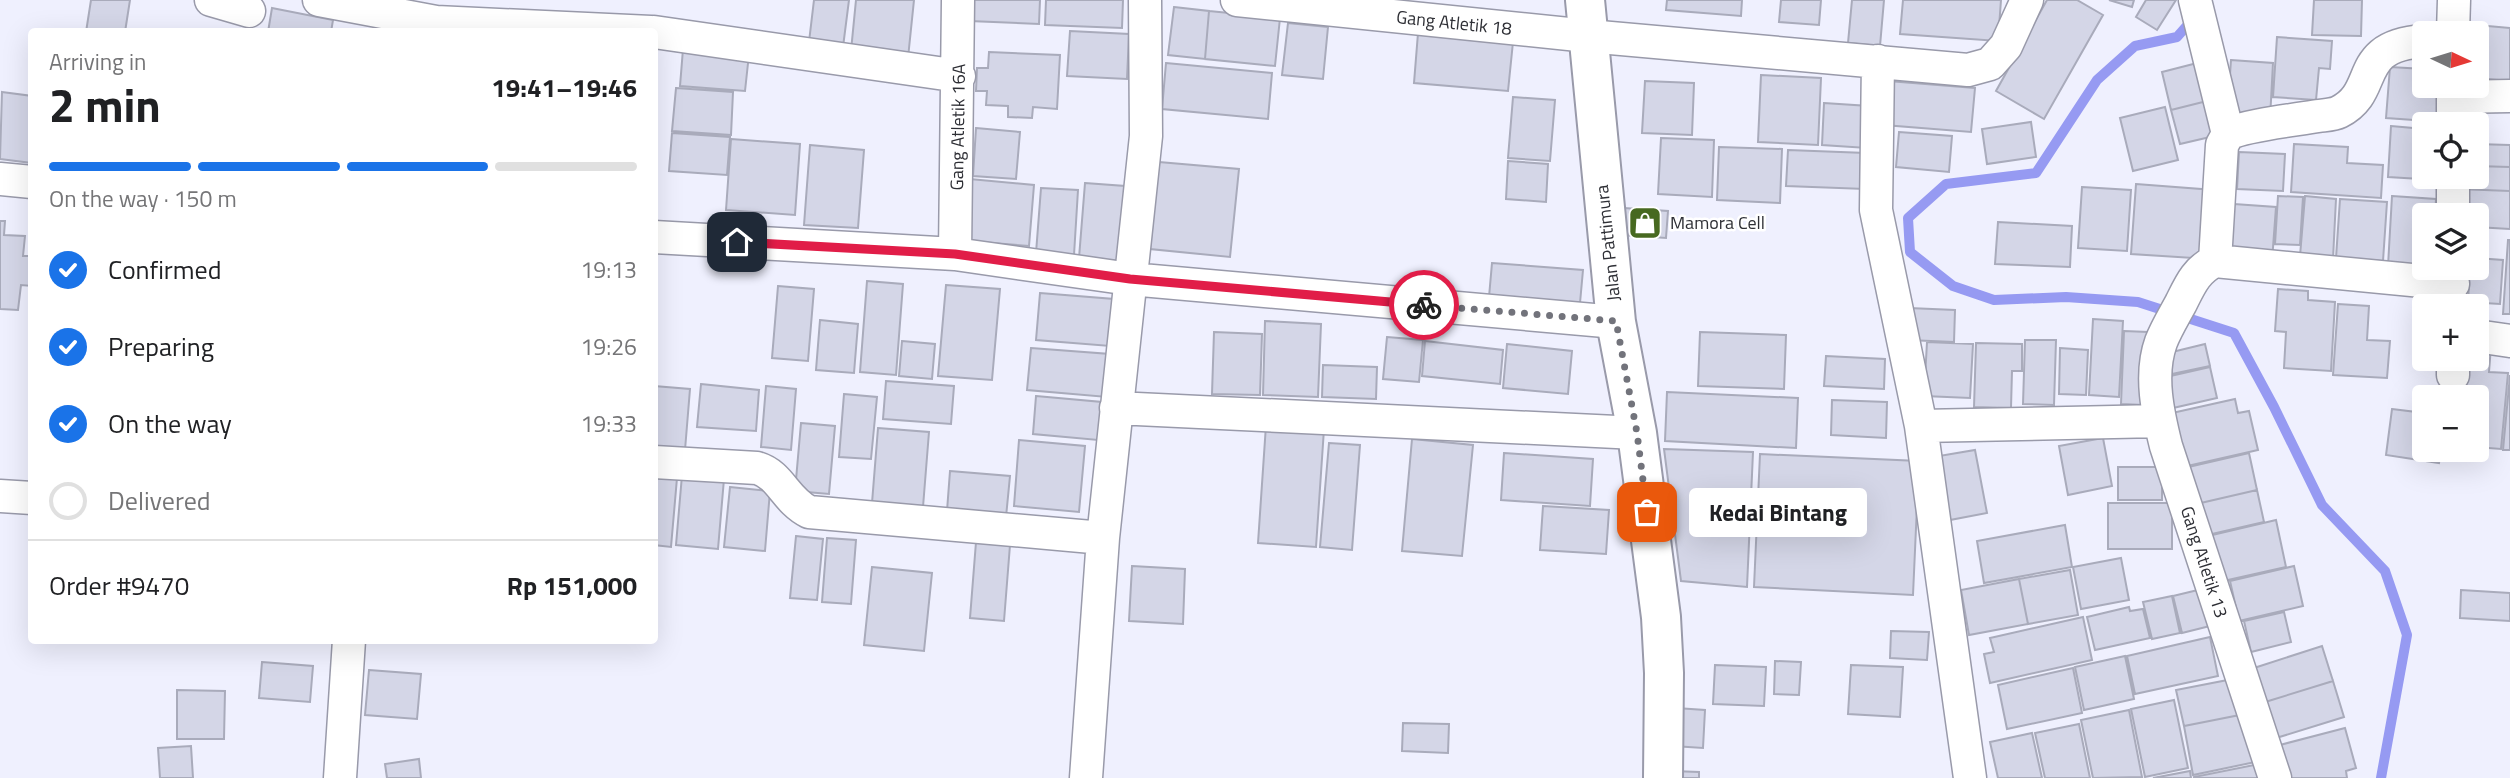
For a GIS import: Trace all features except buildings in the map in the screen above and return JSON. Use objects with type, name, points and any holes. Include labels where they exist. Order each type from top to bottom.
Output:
[{"type":"street","points":[[211,0],[248,14]]},
{"type":"street","points":[[319,0],[436,22],[566,28]]},
{"type":"street","name":"Gang Atletik 16A","points":[[955,254],[958,0]]},
{"type":"street","points":[[1086,778],[1103,538],[1146,136],[1146,0]]},
{"type":"street","name":"Gang Atletik 18","points":[[1237,0],[1586,18],[1878,61],[1968,70],[1990,64],[2006,46],[2027,0]]},
{"type":"street","points":[[2195,0],[2228,134],[2222,145],[2204,270],[2453,286]]},
{"type":"street","points":[[2453,21],[2454,0]]},
{"type":"street","name":"Jalan Pattimura","points":[[1586,18],[1616,321],[1637,433],[1661,617],[1665,716],[1663,778]]},
{"type":"street","points":[[658,33],[959,76]]},
{"type":"street","points":[[2228,134],[2338,113],[2354,100],[2377,56],[2389,48],[2412,42]]},
{"type":"street","points":[[1878,61],[1876,210],[1920,426],[1970,778]]},
{"type":"street","points":[[2453,102],[2510,96]]},
{"type":"street","points":[[0,179],[28,182]]},
{"type":"street","points":[[658,237],[955,254],[1130,279],[1616,321]]},
{"type":"street","name":"Gang Atletik 13","points":[[2204,270],[2160,343],[2156,367],[2160,421],[2275,778]]},
{"type":"street","points":[[2489,338],[2510,341]]},
{"type":"street","points":[[1116,408],[1637,433]]},
{"type":"street","points":[[1920,426],[2160,421]]},
{"type":"street","points":[[658,462],[769,471],[798,506],[808,512],[1103,538]]},
{"type":"street","points":[[0,496],[28,498]]},
{"type":"street","points":[[340,778],[349,644]]},
{"type":"waterway","points":[[2192,20],[2177,37],[2135,46],[2097,80],[2036,173],[1946,184],[1908,218],[1910,252],[1953,286],[1994,300],[2066,297],[2138,302],[2234,333],[2322,505],[2385,571],[2407,635],[2381,778]]},
{"type":"way so far","points":[[1424,305],[1616,321],[1637,433],[1647,512]]},
{"type":"place","name":"Mamora Cell","points":[[1645,223]]},
{"type":"place","name":"Kedai Bintang","points":[[1647,512]]},
{"type":"route","points":[[737,242],[955,254],[1130,279],[1424,305]]}]
